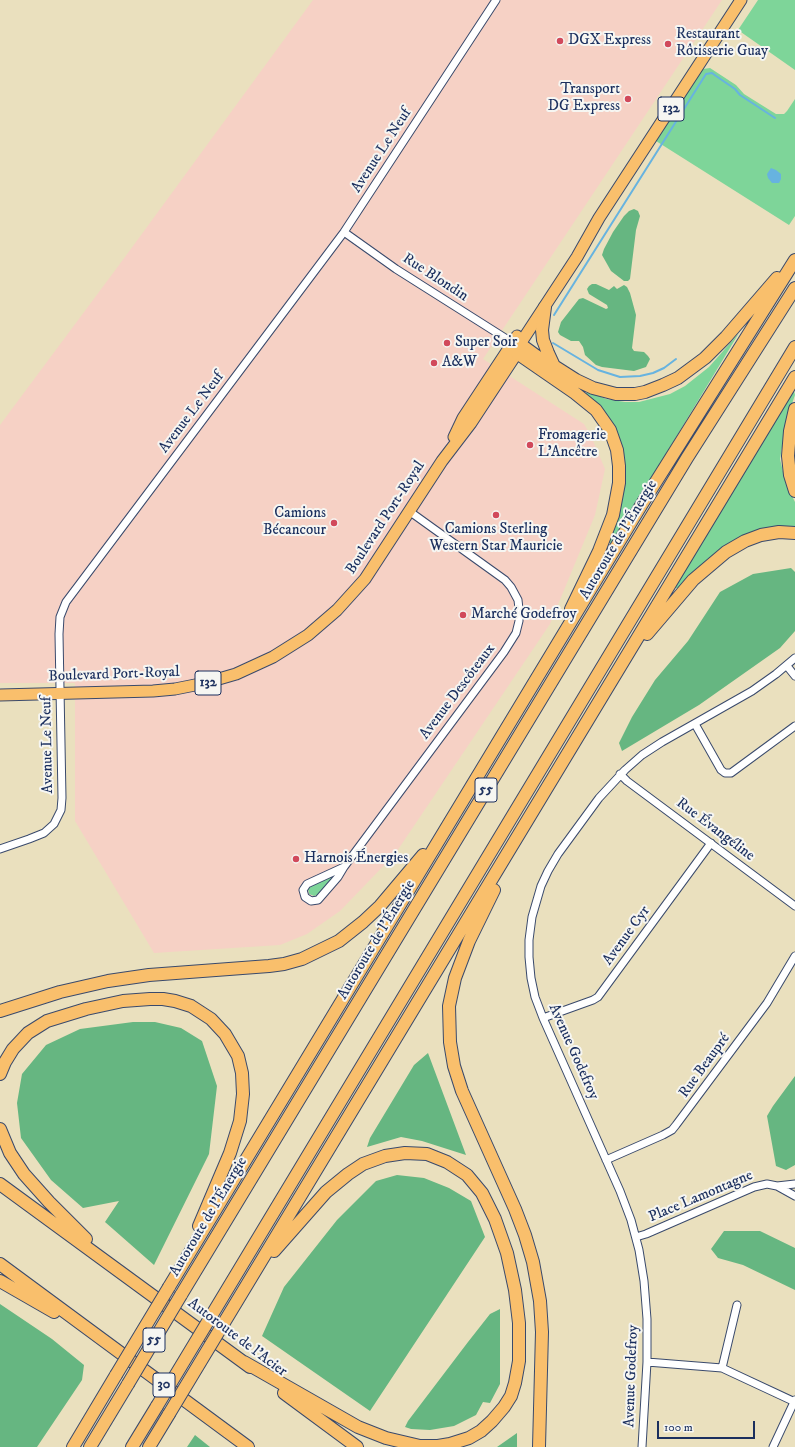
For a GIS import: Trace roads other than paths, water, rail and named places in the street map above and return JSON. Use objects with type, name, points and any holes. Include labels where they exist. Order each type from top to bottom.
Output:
[{"type":"highway","points":[[517,347],[554,366],[580,383],[609,393],[635,394],[663,385],[689,371],[712,352],[795,259]]},
{"type":"highway","points":[[73,1447],[661,472],[795,259]]},
{"type":"highway","name":"Autoroute de l'Énergie","points":[[90,1447],[618,572],[703,433],[795,288]]},
{"type":"highway","points":[[545,307],[542,330],[543,340],[554,366]]},
{"type":"highway","points":[[517,347],[596,410],[610,430],[616,445],[619,461],[619,489],[611,521],[546,663]]},
{"type":"highway","name":"55","points":[[132,1447],[795,347]]},
{"type":"highway","points":[[149,1447],[795,377]]},
{"type":"highway","points":[[795,409],[790,431],[788,456],[790,475],[795,491]]},
{"type":"highway","points":[[622,665],[681,592],[720,556],[738,545],[756,537],[775,533],[795,533]]},
{"type":"highway","points":[[531,814],[477,922],[464,953],[453,985],[449,1020],[451,1050],[459,1082],[519,1218],[535,1271],[540,1301],[542,1332],[539,1447]]},
{"type":"highway","points":[[0,1011],[64,991],[108,981],[149,975],[277,965],[296,961],[339,941],[369,917],[391,894],[446,828]]},
{"type":"highway","points":[[0,1074],[7,1058],[16,1045],[28,1033],[38,1026],[59,1017],[105,1004],[150,999],[175,1001],[191,1006],[201,1012],[221,1029],[235,1051],[241,1067],[243,1087],[241,1114],[224,1170],[178,1273]]},
{"type":"highway","points":[[0,1129],[10,1153],[29,1181],[113,1267]]},
{"type":"highway","points":[[244,1362],[358,1427],[394,1440],[426,1446],[444,1445],[457,1442],[475,1434],[486,1426],[497,1416],[508,1401],[515,1383],[518,1369],[520,1344],[517,1302],[510,1265],[499,1230],[487,1201],[477,1186],[460,1170],[440,1158],[420,1153],[398,1153],[378,1158],[356,1169],[333,1186],[318,1200],[256,1269]]},
{"type":"highway","name":"Autoroute de l'Acier","points":[[0,1184],[244,1362],[357,1447]]},
{"type":"highway","name":"30","points":[[0,1264],[248,1447]]},
{"type":"highway","points":[[0,1281],[96,1335]]},
{"type":"highway","points":[[65,1447],[94,1412]]},
{"type":"highway","points":[[152,1447],[160,1430]]},
{"type":"highway","points":[[232,1436],[243,1447]]},
{"type":"main road","name":"Boulevard Port-Royal","points":[[0,695],[145,692],[175,689],[229,677],[265,661],[303,638],[337,610],[365,579],[442,461],[463,418],[517,347],[545,307],[600,218],[741,0]]},
{"type":"main road","name":"Boulevard Port-Royal","points":[[517,347],[550,286],[600,218]]},
{"type":"street","name":"Avenue Le Neuf","points":[[0,849],[44,833],[53,826],[60,814],[62,798],[60,617],[66,602],[344,232],[496,0]]},
{"type":"street","name":"Rue Blondin","points":[[344,232],[396,269],[517,347]]},
{"type":"street","name":"Avenue Descôteaux","points":[[344,868],[307,884],[303,890],[305,897],[313,901],[320,899],[338,877],[504,652],[516,633],[519,621],[520,609],[518,600],[511,587],[505,580],[409,511]]},
{"type":"street","name":"Avenue Godefroy","points":[[642,1447],[647,1362],[646,1300],[642,1264],[636,1237],[625,1203],[543,1018],[533,988],[529,957],[531,923],[538,896],[548,871],[561,848],[598,798],[620,774],[646,752],[747,695],[795,658]]},
{"type":"street","points":[[786,666],[795,676]]},
{"type":"street","points":[[695,724],[721,770],[725,773],[731,773],[795,726]]},
{"type":"street","name":"Rue Évangéline","points":[[620,774],[627,781],[795,906]]},
{"type":"street","name":"Avenue Cyr","points":[[543,1018],[593,1000],[598,996],[710,843]]},
{"type":"street","name":"Rue Beaupré","points":[[606,1160],[663,1135],[676,1126],[767,1003],[795,956]]},
{"type":"street","name":"Place Lamontagne","points":[[636,1237],[754,1187],[767,1184],[777,1186],[795,1184]]},
{"type":"street","name":"Place Lamontagne","points":[[777,1186],[795,1196]]},
{"type":"street","points":[[722,1368],[737,1305]]},
{"type":"street","points":[[647,1362],[722,1368],[795,1401],[773,1447]]},
{"type":"water","points":[[771,168],[781,174],[779,183],[772,183],[768,178],[767,174]]},
{"type":"waterway","points":[[554,315],[706,74],[712,73],[735,89],[740,95],[775,118]]},
{"type":"waterway","points":[[553,343],[598,370],[620,377],[640,376],[653,373],[664,368],[676,359]]},
{"type":"place","name":"DGX Express","points":[[560,41]]},
{"type":"place","name":"Restaurant Rôtisserie Guay","points":[[668,44]]},
{"type":"place","name":"Transport DG Express","points":[[628,99]]},
{"type":"place","name":"Super Soir","points":[[447,343]]},
{"type":"place","name":"A&W","points":[[434,363]]},
{"type":"place","name":"Fromagerie L'Ancêtre","points":[[530,445]]},
{"type":"place","name":"Camions Sterling Western Star Mauricie","points":[[496,515]]},
{"type":"place","name":"Camions Bécancour","points":[[334,523]]},
{"type":"place","name":"Marché Godefroy","points":[[463,615]]},
{"type":"place","name":"Harnois Énergies","points":[[296,859]]}]
